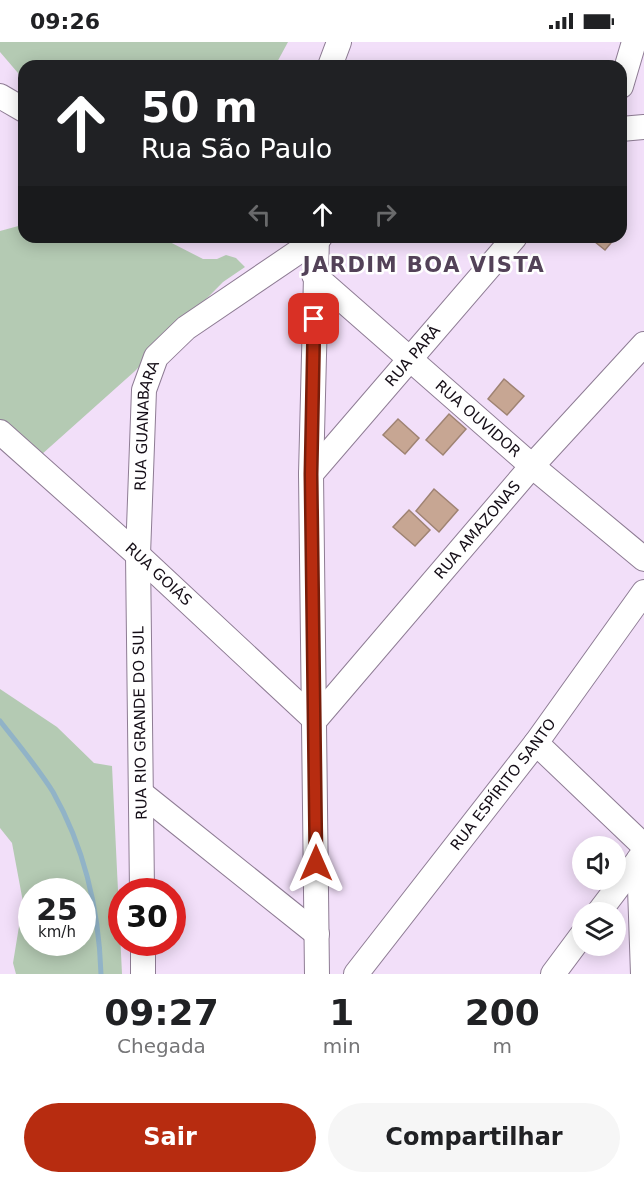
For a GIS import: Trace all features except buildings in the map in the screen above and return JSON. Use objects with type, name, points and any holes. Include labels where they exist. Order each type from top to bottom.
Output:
[{"type":"street","points":[[332,60],[339,42]]},
{"type":"street","points":[[627,66],[634,42]]},
{"type":"street","points":[[0,96],[18,106]]},
{"type":"street","points":[[627,128],[644,127]]},
{"type":"street","name":"RUA GUANABARA","points":[[138,555],[144,390],[156,357],[186,328],[311,243]]},
{"type":"street","points":[[317,243],[314,275],[311,474],[317,974]]},
{"type":"street","name":"RUA PARÁ","points":[[311,474],[510,243]]},
{"type":"street","name":"RUA OUVIDOR","points":[[314,275],[532,466],[644,559]]},
{"type":"street","name":"RUA AMAZONAS","points":[[315,720],[532,466],[644,344]]},
{"type":"street","name":"RUA GOIÁS","points":[[0,432],[138,555],[315,720]]},
{"type":"street","name":"RUA RIO GRANDE DO SUL","points":[[138,555],[142,878]]},
{"type":"street","name":"RUA ESPÍRITO SANTO","points":[[356,974],[536,743],[644,592]]},
{"type":"street","points":[[536,743],[642,853],[643,974]]},
{"type":"street","points":[[141,793],[316,934]]},
{"type":"street","points":[[606,902],[642,853]]},
{"type":"street","points":[[553,974],[572,948]]},
{"type":"street","points":[[142,956],[143,974]]},
{"type":"green space","points":[[0,42],[288,42],[278,60],[18,60],[18,73],[0,52]]},
{"type":"green space","points":[[18,226],[18,243],[172,243],[203,259],[217,259],[226,255],[236,258],[245,267],[223,282],[135,371],[41,455],[0,422],[0,231]]},
{"type":"green space","points":[[0,689],[57,727],[94,763],[112,766],[117,878],[108,878],[108,956],[121,956],[122,974],[16,974],[13,963],[18,932],[18,956],[96,956],[96,878],[19,878],[12,843],[0,828]]},
{"type":"waterway","points":[[0,721],[53,792],[73,835],[93,903],[101,974]]},
{"type":"district","name":"JARDIM BOA VISTA","points":[[424,265]]},
{"type":"route","points":[[314,319],[311,474],[316,863]]}]
